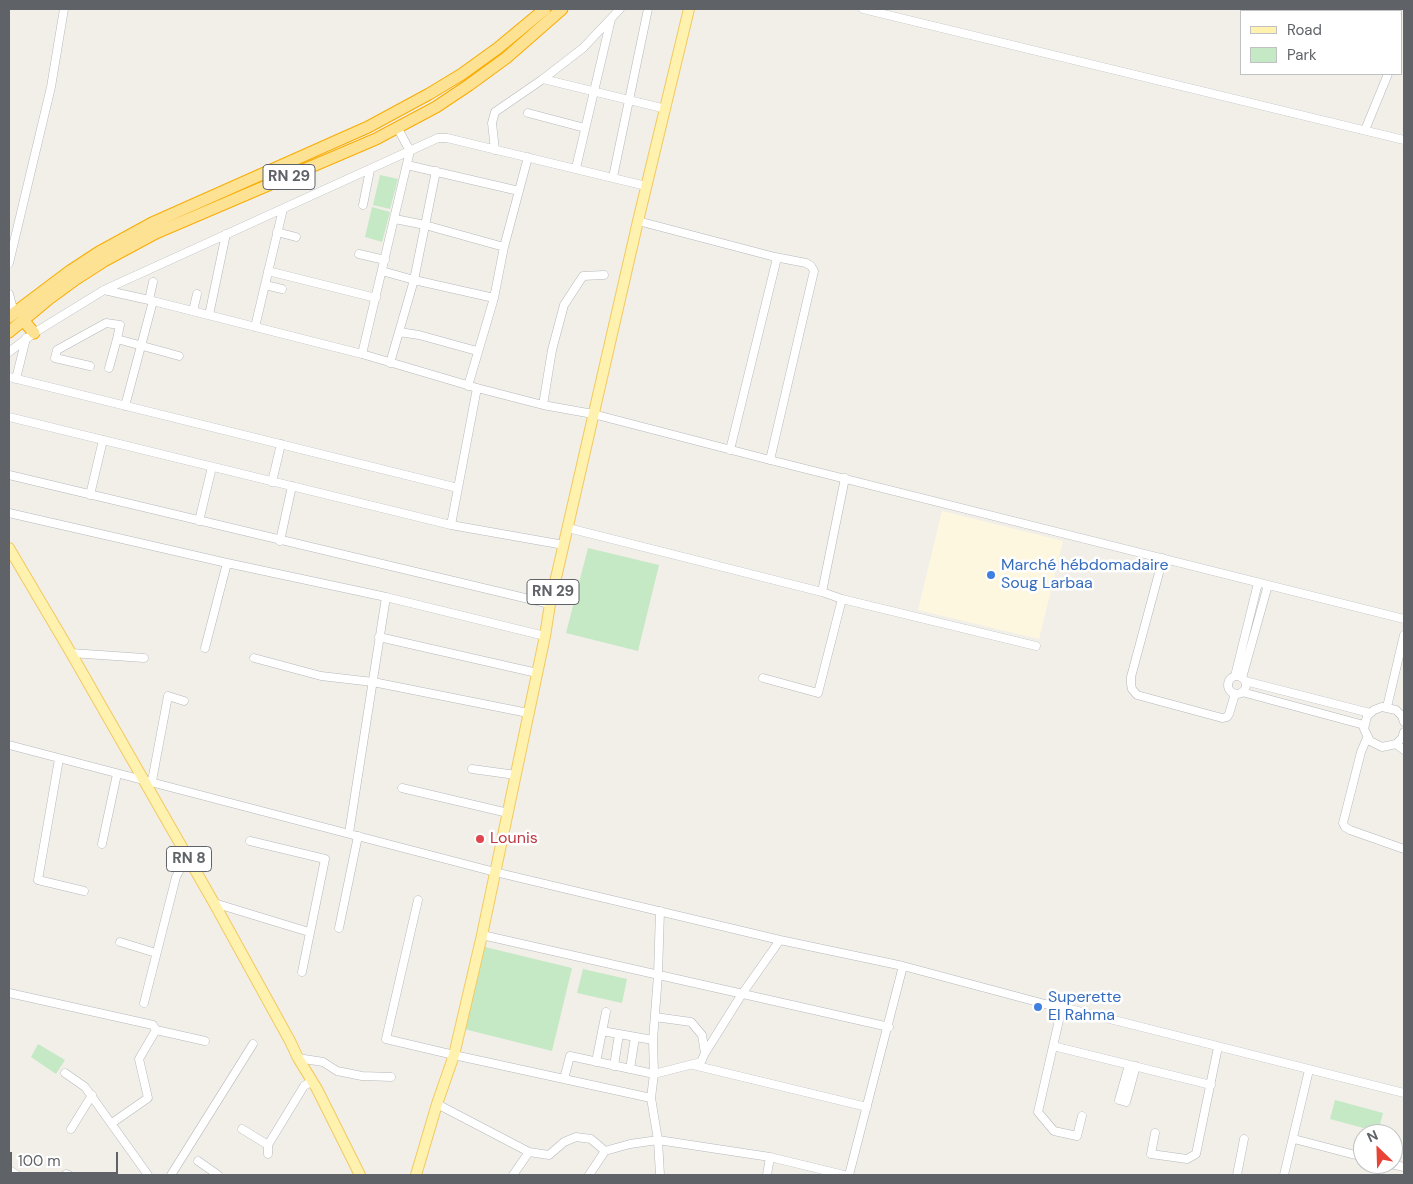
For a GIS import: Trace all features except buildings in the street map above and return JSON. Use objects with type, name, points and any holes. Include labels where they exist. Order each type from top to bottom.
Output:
[{"type":"highway","name":"RN 29","points":[[9,332],[15,317],[70,270],[99,252],[152,223],[368,127],[429,94],[462,74],[498,48],[545,9]]},
{"type":"highway","name":"RN 29","points":[[15,317],[104,262],[156,233],[376,139],[436,107],[506,58],[562,9]]},
{"type":"highway","points":[[15,317],[30,336]]},
{"type":"main road","name":"RN 29","points":[[416,1175],[454,1055],[496,872],[550,604],[646,186],[689,9]]},
{"type":"main road","name":"RN 8","points":[[9,548],[148,781],[187,856],[312,1081],[360,1175]]},
{"type":"street","points":[[9,263],[51,87],[64,9]]},
{"type":"street","points":[[495,150],[492,123],[495,112],[544,79],[583,48],[620,9]]},
{"type":"street","points":[[613,177],[648,9]]},
{"type":"street","points":[[863,9],[1404,140]]},
{"type":"street","points":[[576,168],[611,18]]},
{"type":"street","points":[[1365,130],[1388,75]]},
{"type":"street","points":[[544,79],[666,109]]},
{"type":"street","points":[[528,113],[585,128]]},
{"type":"street","points":[[362,354],[410,151],[397,127]]},
{"type":"street","points":[[9,352],[30,336],[104,290],[438,138],[576,168],[646,186]]},
{"type":"street","points":[[468,386],[494,298],[504,248],[528,157]]},
{"type":"street","points":[[407,165],[519,191]]},
{"type":"street","points":[[363,205],[370,170]]},
{"type":"street","points":[[390,363],[414,280],[436,171]]},
{"type":"street","points":[[255,327],[283,209]]},
{"type":"street","points":[[395,219],[425,225],[504,248]]},
{"type":"street","points":[[638,221],[806,264],[813,268],[814,274],[770,460]]},
{"type":"street","points":[[277,232],[296,237]]},
{"type":"street","points":[[208,315],[226,234]]},
{"type":"street","points":[[359,254],[385,260]]},
{"type":"street","points":[[730,450],[776,262],[775,257]]},
{"type":"street","points":[[268,271],[376,298]]},
{"type":"street","points":[[382,271],[494,298]]},
{"type":"street","points":[[543,405],[552,350],[564,305],[583,276],[604,275]]},
{"type":"street","points":[[125,406],[142,345],[153,282]]},
{"type":"street","points":[[265,285],[282,289]]},
{"type":"street","points":[[104,290],[362,354],[468,386],[543,405],[593,414],[1404,620]]},
{"type":"street","points":[[9,294],[15,317]]},
{"type":"street","points":[[193,311],[197,294]]},
{"type":"street","points":[[90,366],[55,358],[57,350],[106,322],[120,325],[109,368]]},
{"type":"street","points":[[399,332],[419,335],[477,351]]},
{"type":"street","points":[[30,336],[13,378],[458,488]]},
{"type":"street","points":[[117,339],[179,356]]},
{"type":"street","points":[[451,525],[477,388]]},
{"type":"street","points":[[9,417],[451,525],[564,545]]},
{"type":"street","points":[[90,495],[103,440]]},
{"type":"street","points":[[272,482],[281,444]]},
{"type":"street","points":[[199,522],[212,467]]},
{"type":"street","points":[[9,476],[550,604]]},
{"type":"street","points":[[822,592],[845,478]]},
{"type":"street","points":[[280,541],[292,486]]},
{"type":"street","points":[[9,513],[386,597],[545,636]]},
{"type":"street","points":[[568,528],[1036,646]]},
{"type":"street","points":[[1163,558],[1130,684],[1135,694],[1222,718],[1230,714],[1238,693],[1245,689],[1241,679],[1258,582]]},
{"type":"street","points":[[205,648],[227,563]]},
{"type":"street","points":[[1241,679],[1268,585]]},
{"type":"street","points":[[349,833],[386,597]]},
{"type":"street","points":[[763,678],[818,693],[842,598]]},
{"type":"street","points":[[1387,707],[1404,635]]},
{"type":"street","points":[[379,637],[537,673]]},
{"type":"street","points":[[71,653],[144,658]]},
{"type":"street","points":[[254,658],[321,676],[373,682],[528,713]]},
{"type":"street","points":[[1364,725],[1231,692],[1228,685],[1231,678],[1241,679],[1370,713]]},
{"type":"street","points":[[148,781],[168,696],[184,701]]},
{"type":"street","points":[[1404,722],[1399,713],[1387,707],[1378,708],[1370,713],[1364,725],[1367,738],[1361,752],[1343,823],[1350,830],[1404,849]]},
{"type":"street","points":[[1367,738],[1374,744],[1382,747],[1396,744],[1402,738],[1404,732]]},
{"type":"street","points":[[1396,744],[1404,750]]},
{"type":"street","points":[[9,745],[496,872],[780,940],[903,966],[1045,1004],[1062,1006],[1404,1093]]},
{"type":"street","points":[[60,759],[38,880],[84,891]]},
{"type":"street","points":[[472,769],[516,775]]},
{"type":"street","points":[[102,844],[116,774]]},
{"type":"street","points":[[402,788],[508,813]]},
{"type":"street","points":[[339,928],[358,836]]},
{"type":"street","points":[[250,841],[325,859],[302,972]]},
{"type":"street","points":[[144,1003],[176,877],[187,856]]},
{"type":"street","points":[[418,900],[386,1039],[651,1098]]},
{"type":"street","points":[[214,903],[309,932]]},
{"type":"street","points":[[660,911],[653,1040],[654,1074],[651,1098],[658,1140],[660,1175]]},
{"type":"street","points":[[482,935],[889,1027]]},
{"type":"street","points":[[564,1079],[570,1056],[654,1074],[701,1062],[742,994],[780,940]]},
{"type":"street","points":[[120,942],[156,953]]},
{"type":"street","points":[[849,1175],[889,1027],[903,966]]},
{"type":"street","points":[[9,994],[153,1025],[156,1030],[205,1041]]},
{"type":"street","points":[[1062,1006],[1038,1112],[1054,1131],[1077,1136],[1082,1116]]},
{"type":"street","points":[[596,1062],[606,1012]]},
{"type":"street","points":[[655,1017],[691,1022],[702,1035],[705,1053]]},
{"type":"street","points":[[112,1123],[148,1098],[139,1059],[156,1030]]},
{"type":"street","points":[[602,1031],[653,1040]]},
{"type":"street","points":[[614,1066],[619,1034]]},
{"type":"street","points":[[630,1069],[636,1037]]},
{"type":"street","points":[[171,1175],[252,1044]]},
{"type":"street","points":[[1053,1046],[1211,1085]]},
{"type":"street","points":[[1154,1133],[1151,1154],[1187,1159],[1196,1154],[1218,1047]]},
{"type":"street","points":[[298,1058],[323,1062],[337,1071],[362,1076],[391,1077]]},
{"type":"street","points":[[693,1065],[866,1108]]},
{"type":"street","points":[[1284,1175],[1309,1070]]},
{"type":"street","points":[[65,1073],[85,1087],[92,1095],[148,1175]]},
{"type":"street","points":[[268,1154],[268,1145],[304,1086],[312,1081]]},
{"type":"street","points":[[71,1129],[92,1095]]},
{"type":"street","points":[[437,1104],[529,1152],[549,1155],[564,1142],[576,1137],[591,1139],[605,1151]]},
{"type":"street","points":[[242,1129],[268,1145]]},
{"type":"street","points":[[1294,1139],[1353,1154]]},
{"type":"street","points":[[589,1175],[605,1151],[630,1144],[658,1140],[770,1157],[844,1175]]},
{"type":"street","points":[[1237,1175],[1244,1140]]},
{"type":"street","points":[[513,1175],[529,1152]]},
{"type":"street","points":[[767,1175],[770,1157]]},
{"type":"street","points":[[198,1161],[218,1175]]},
{"type":"street","points":[[9,1170],[17,1175]]},
{"type":"shaded area","name":"Marché hébdomadaire Soug Larbaa","points":[[942,511],[1063,541],[1039,639],[918,610]]},
{"type":"green space","points":[[380,175],[398,179],[390,209],[373,205]]},
{"type":"green space","points":[[372,207],[390,212],[382,242],[365,237]]},
{"type":"green space","points":[[588,548],[659,565],[638,651],[566,633]]},
{"type":"green space","points":[[485,947],[572,968],[552,1051],[464,1029]]},
{"type":"green space","points":[[583,969],[627,979],[622,1003],[577,993]]},
{"type":"green space","points":[[38,1044],[65,1060],[56,1074],[31,1057]]},
{"type":"green space","points":[[1335,1100],[1383,1113],[1380,1124],[1353,1125],[1330,1119]]},
{"type":"place","name":"Marché hébdomadaire Soug Larbaa","points":[[991,575]]},
{"type":"place","name":"Lounis","points":[[480,839]]},
{"type":"place","name":"Superette El Rahma","points":[[1038,1007]]}]
